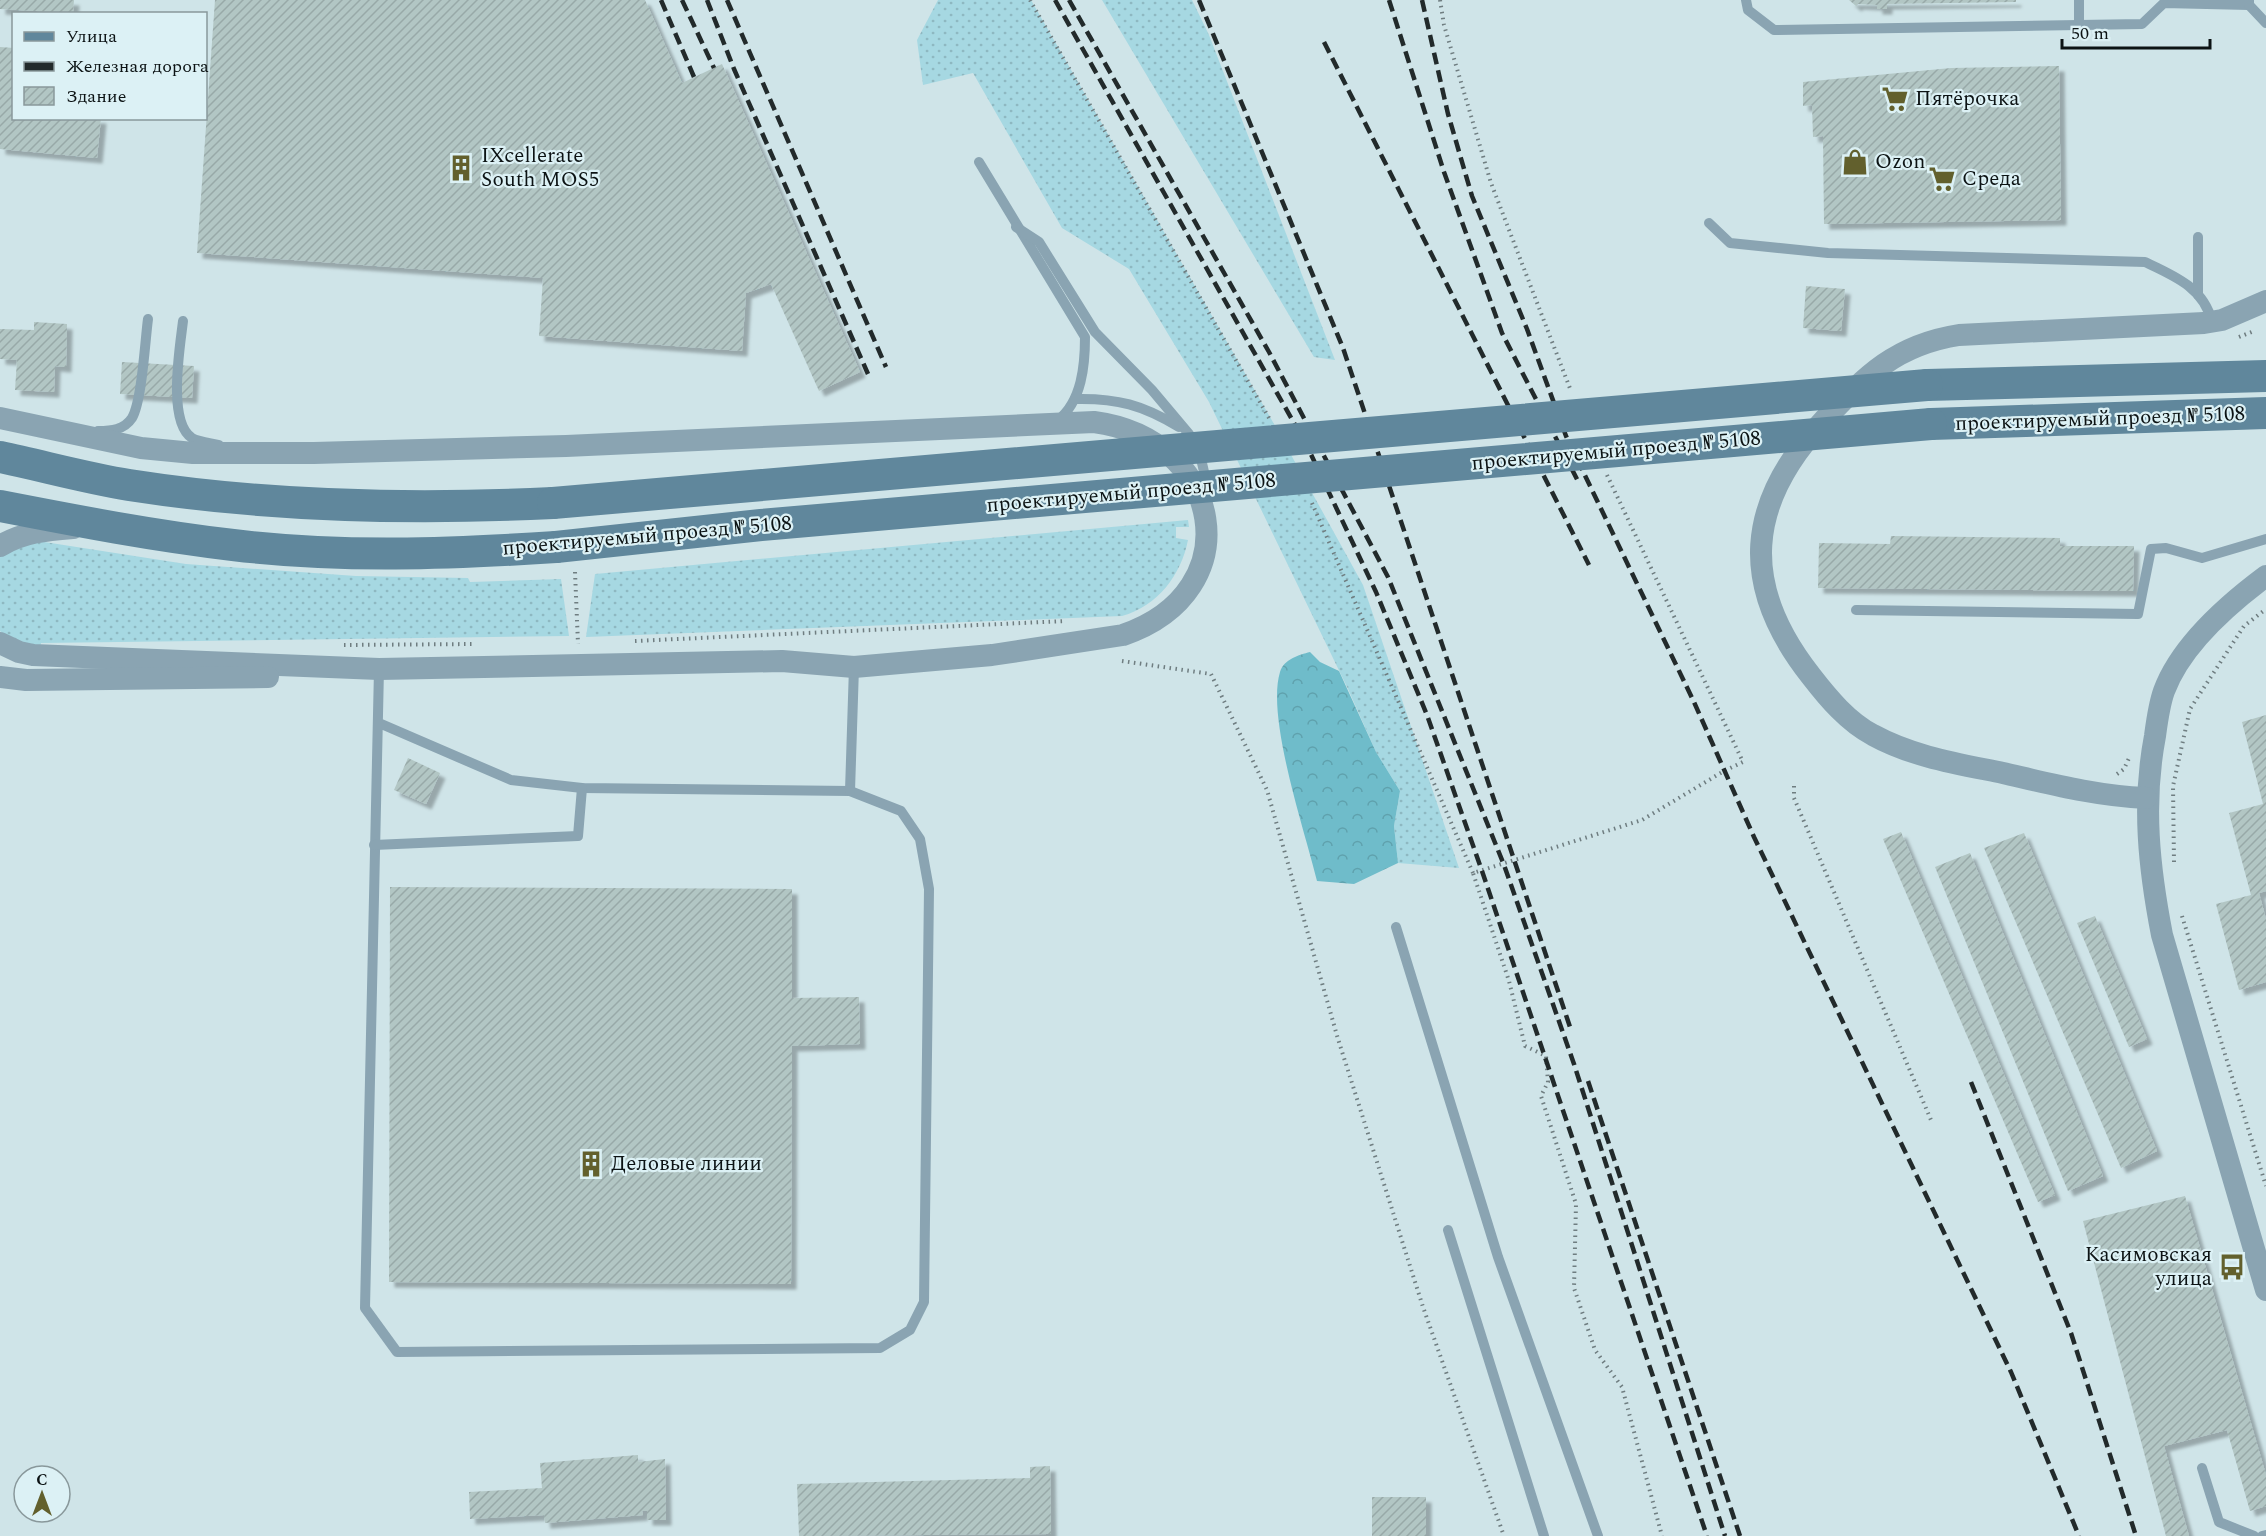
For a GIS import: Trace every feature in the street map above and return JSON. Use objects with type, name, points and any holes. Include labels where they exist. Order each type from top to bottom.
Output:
[{"type":"main road","name":"проектируемый проезд № 5108","points":[[0,457],[128,485],[258,500],[333,506],[448,508],[553,503],[1927,385],[2266,376]]},
{"type":"main road","name":"проектируемый проезд № 5108","points":[[0,506],[100,526],[235,546],[343,552],[451,554],[556,547],[761,525],[1931,424],[2266,413]]},
{"type":"street","points":[[2146,798],[2111,797],[1935,759],[1889,744],[1870,734],[1841,710],[1819,686],[1795,656],[1776,626],[1766,592],[1762,542],[1772,497],[1798,449],[1864,378],[1886,360],[1910,348],[1936,339],[1959,335],[2212,322],[2240,314],[2266,301]]},
{"type":"street","points":[[0,418],[141,448],[193,453],[314,453],[566,446],[1094,422],[1115,425],[1145,436],[1161,446],[1187,473],[1196,489],[1206,522],[1202,561],[1185,597],[1171,611],[1140,629],[1123,635],[992,655],[854,667],[782,662],[379,669],[33,655],[19,652],[0,643]]},
{"type":"street","points":[[0,546],[14,538],[40,531],[100,526]]},
{"type":"street","points":[[2266,576],[2202,634],[2170,679],[2160,708],[2146,798],[2152,882],[2162,935],[2266,1290]]},
{"type":"street","points":[[0,677],[26,680],[237,680],[379,669]]},
{"type":"lane","points":[[1746,0],[1748,10],[1774,30],[2142,24],[2164,3],[2249,2],[2266,22]]},
{"type":"lane","points":[[2079,0],[2079,25]]},
{"type":"lane","points":[[979,162],[1016,227],[1085,337],[1085,361],[1075,399],[1065,415],[1054,424]]},
{"type":"lane","points":[[1709,224],[1730,243],[1828,253],[2145,262],[2179,278],[2198,295],[2208,305],[2212,322]]},
{"type":"lane","points":[[1016,227],[1039,242],[1095,332],[1152,390],[1189,434],[1206,479],[1206,522]]},
{"type":"lane","points":[[2198,237],[2198,295]]},
{"type":"lane","points":[[64,431],[116,430],[132,417],[137,401],[148,320]]},
{"type":"lane","points":[[183,321],[178,412],[183,429],[192,438],[252,452]]},
{"type":"lane","points":[[1075,399],[1104,399],[1151,410],[1189,434]]},
{"type":"lane","points":[[1856,610],[2138,614],[2151,549],[2166,548],[2202,558],[2266,538]]},
{"type":"lane","points":[[850,791],[854,667]]},
{"type":"lane","points":[[379,669],[365,1308],[397,1352],[880,1348],[910,1330],[924,1302],[929,889],[920,839],[901,811],[850,791],[582,788],[511,780],[379,723]]},
{"type":"lane","points":[[374,845],[578,836],[582,788]]},
{"type":"lane","points":[[1396,927],[1498,1257],[1598,1536]]},
{"type":"lane","points":[[1448,1230],[1544,1536]]},
{"type":"lane","points":[[2202,1468],[2219,1522],[2254,1536]]},
{"type":"path","points":[[1440,0],[1444,25],[1491,183],[1575,402]]},
{"type":"path","points":[[2234,337],[2245,336],[2256,330]]},
{"type":"path","points":[[1603,465],[1743,762],[1642,820],[1473,873],[1509,981],[1525,1046],[1546,1056],[1548,1082],[1541,1096],[1576,1204],[1574,1288],[1595,1350],[1622,1387],[1662,1536]]},
{"type":"path","points":[[575,572],[578,644]]},
{"type":"path","points":[[2174,867],[2173,786],[2190,709],[2244,626],[2266,609]]},
{"type":"path","points":[[1122,661],[1211,674],[1267,789],[1338,1039],[1423,1307],[1504,1536]]},
{"type":"path","points":[[2112,775],[2124,769],[2132,748]]},
{"type":"path","points":[[1794,786],[1794,798],[1931,1120]]},
{"type":"path","points":[[2180,910],[2266,1186]]},
{"type":"shaded area","points":[[938,0],[1031,0],[1274,424],[1363,585],[1459,868],[1398,863],[1394,826],[1400,791],[1376,752],[1348,689],[1209,402],[1129,269],[1062,228],[973,73],[923,85],[917,40]]},
{"type":"shaded area","points":[[1102,0],[1192,0],[1209,35],[1335,360],[1314,357]]},
{"type":"shaded area","points":[[1188,520],[1189,527],[1176,527],[1176,538],[1188,540],[1174,577],[1147,605],[1122,616],[586,637],[595,574]]},
{"type":"shaded area","points":[[38,541],[186,564],[356,576],[468,578],[470,582],[561,579],[569,636],[41,643],[40,649],[6,637],[0,631],[0,555]]},
{"type":"green space","points":[[1310,652],[1320,662],[1339,671],[1376,752],[1400,791],[1394,826],[1398,863],[1354,884],[1317,881],[1282,745],[1277,692],[1280,672],[1288,661]]},
{"type":"building","points":[[0,0],[74,0],[73,12],[0,9]]},
{"type":"building","name":"IXcellerate South MOS5","points":[[215,0],[645,0],[682,83],[722,64],[860,372],[819,391],[771,284],[746,293],[742,351],[539,336],[543,278],[197,253]]},
{"type":"building","points":[[1849,0],[2016,0],[2016,2],[1887,4],[1887,9],[1877,9],[1877,5],[1858,4],[1856,6]]},
{"type":"building","points":[[0,47],[12,48],[12,120],[101,120],[97,158],[0,149]]},
{"type":"building","name":"Среда","points":[[2059,66],[2061,220],[1824,224],[1823,136],[1813,137],[1812,105],[1803,106],[1803,82],[1951,68]]},
{"type":"building","points":[[1806,286],[1845,289],[1841,331],[1803,328]]},
{"type":"building","points":[[34,322],[67,324],[66,367],[55,366],[54,392],[15,390],[17,360],[0,359],[0,329],[34,330]]},
{"type":"building","points":[[122,362],[194,366],[192,398],[120,394]]},
{"type":"building","points":[[1891,536],[2060,538],[2060,546],[2134,546],[2133,591],[1818,588],[1819,543],[1890,544]]},
{"type":"building","points":[[2266,715],[2266,891],[2259,893],[2266,919],[2266,982],[2239,990],[2216,904],[2251,895],[2229,813],[2263,804],[2242,722]]},
{"type":"building","points":[[408,758],[440,773],[426,804],[394,790]]},
{"type":"building","points":[[1901,832],[2055,1195],[2038,1202],[1883,839]]},
{"type":"building","points":[[2024,833],[2157,1151],[2121,1168],[1984,848]]},
{"type":"building","points":[[1970,853],[2103,1176],[2068,1191],[1935,867]]},
{"type":"building","name":"Деловые линии","points":[[390,887],[792,889],[792,998],[859,997],[860,1044],[792,1046],[791,1284],[389,1282]]},
{"type":"building","points":[[2095,916],[2147,1039],[2129,1047],[2077,923]]},
{"type":"building","points":[[2185,1196],[2266,1475],[2266,1506],[2250,1511],[2227,1430],[2164,1446],[2189,1536],[2166,1536],[2083,1221]]},
{"type":"building","points":[[638,1455],[638,1462],[665,1459],[666,1520],[647,1520],[647,1511],[642,1511],[643,1515],[545,1523],[544,1515],[470,1519],[469,1492],[542,1488],[540,1463]]},
{"type":"building","points":[[1050,1466],[1051,1534],[799,1536],[797,1484],[1030,1478],[1030,1467]]},
{"type":"building","points":[[1372,1497],[1426,1497],[1426,1536],[1372,1536]]},
{"type":"railway","points":[[661,0],[694,77]]},
{"type":"railway","points":[[682,0],[714,68]]},
{"type":"railway","points":[[707,0],[734,69],[868,374]]},
{"type":"railway","points":[[727,0],[886,367]]},
{"type":"railway","points":[[1055,0],[1307,446],[1376,592],[1427,715],[1482,871],[1707,1536]]},
{"type":"railway","points":[[1069,0],[1269,352],[1388,577],[1504,865],[1574,1064],[1725,1536]]},
{"type":"railway","points":[[1199,0],[1343,348],[1570,1027]]},
{"type":"railway","points":[[1389,0],[1444,172],[1502,333],[1579,483]]},
{"type":"railway","points":[[1422,0],[1448,114],[1472,196],[1527,329],[1566,436],[1694,702],[1754,837],[2011,1372],[2079,1536]]},
{"type":"railway","points":[[1324,42],[1589,565]]},
{"type":"railway","points":[[1588,1081],[1740,1536]]},
{"type":"railway","points":[[1971,1082],[2071,1333],[2136,1536]]},
{"type":"place","name":"Пятёрочка","points":[[1895,99]]},
{"type":"place","name":"Ozon","points":[[1855,162]]},
{"type":"place","name":"IXcellerate South MOS5","points":[[461,168]]},
{"type":"place","name":"Среда","points":[[1942,179]]},
{"type":"place","name":"Деловые линии","points":[[591,1164]]},
{"type":"place","name":"Касимовская улица","points":[[2232,1267]]}]
